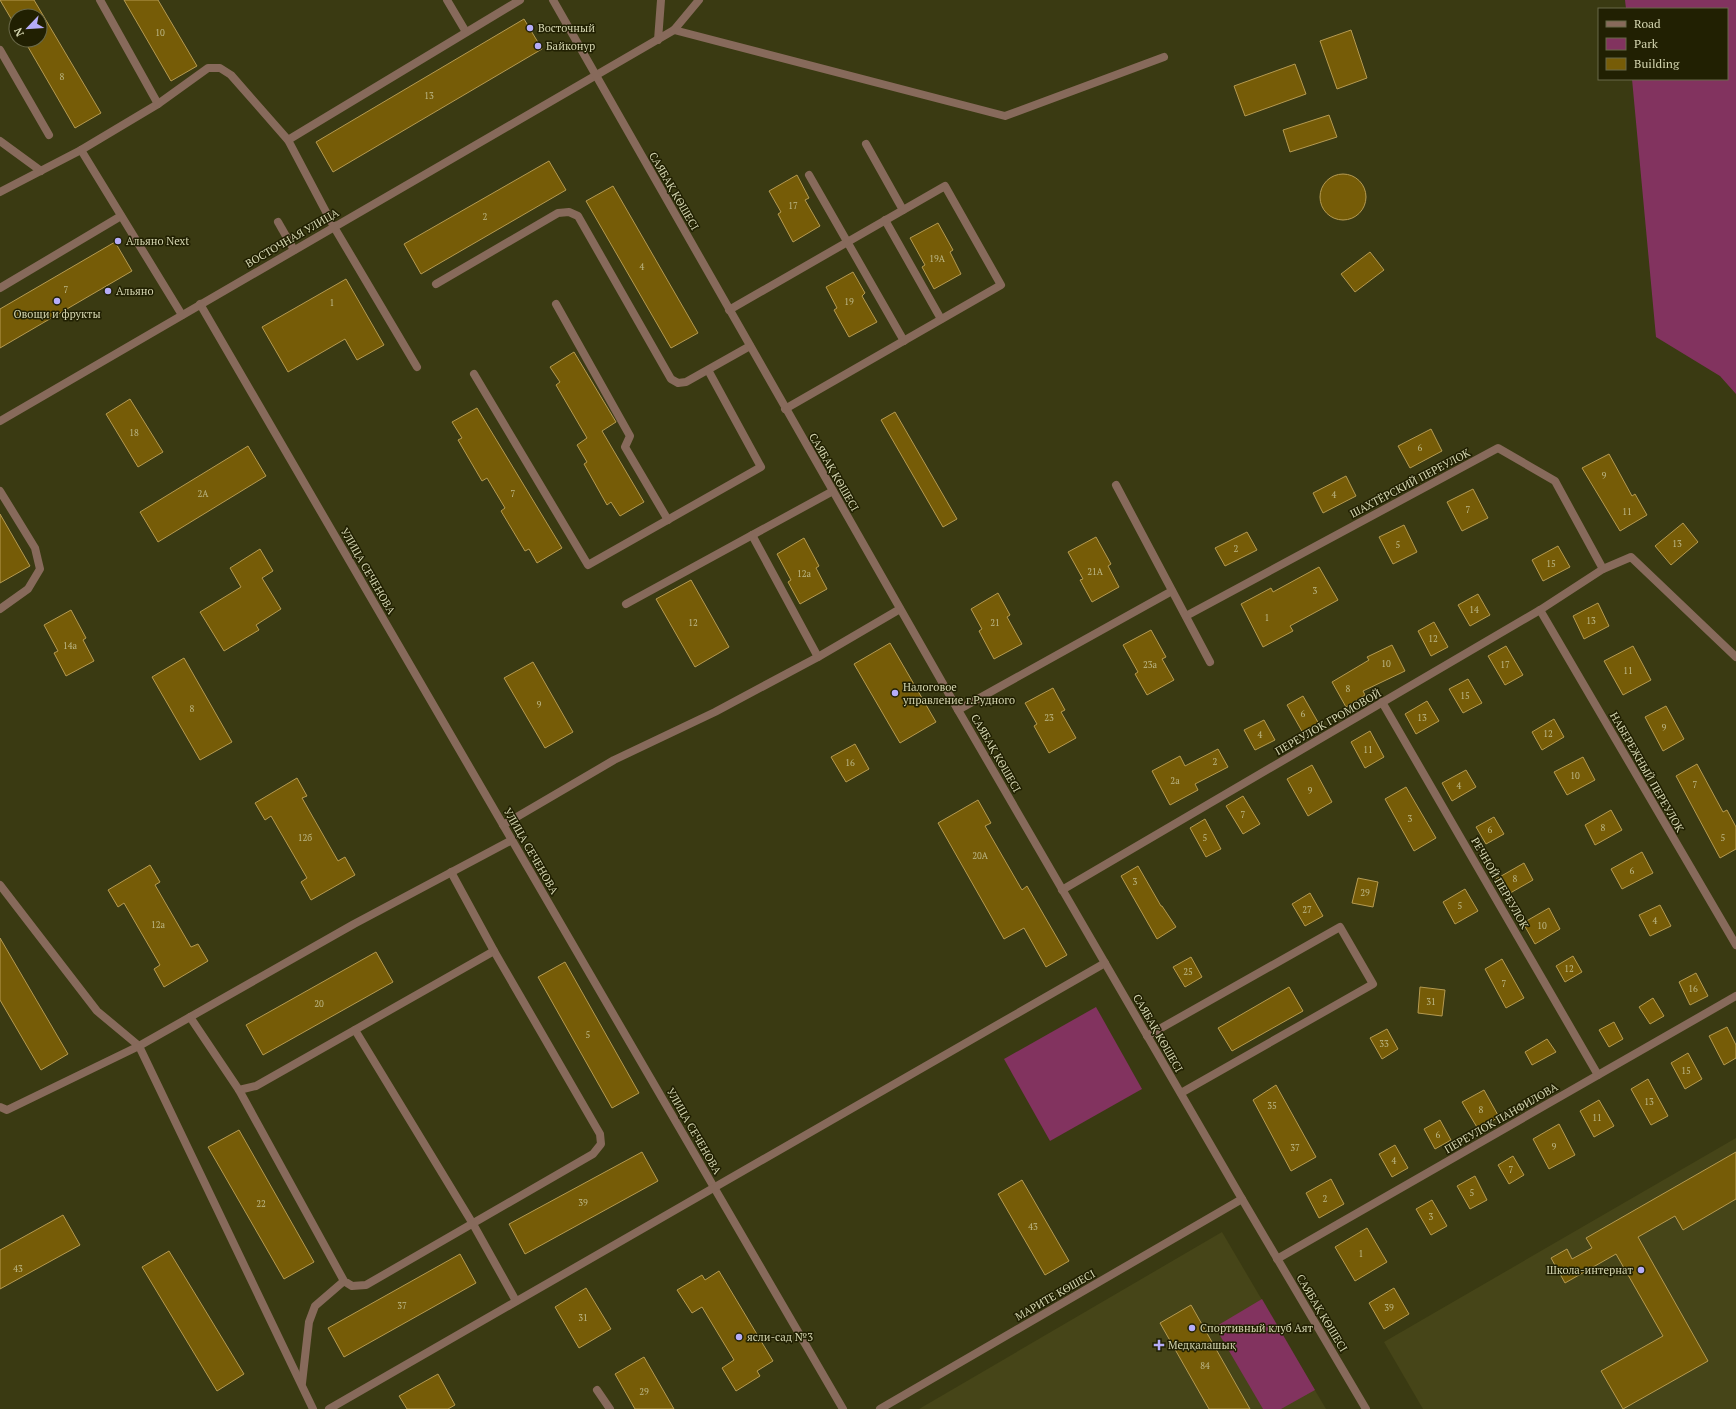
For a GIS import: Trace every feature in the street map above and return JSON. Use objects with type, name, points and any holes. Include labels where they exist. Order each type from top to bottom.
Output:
[{"type":"street","points":[[100,0],[158,104]]},
{"type":"street","points":[[447,0],[466,32]]},
{"type":"street","points":[[288,140],[520,0]]},
{"type":"street","name":"САЯБАҚ КӨШЕСІ","points":[[553,0],[958,710],[1277,1259],[1366,1409]]},
{"type":"street","points":[[658,40],[661,0]]},
{"type":"street","name":"ВОСТОЧНАЯ УЛИЦА","points":[[0,420],[658,40],[674,30],[699,0]]},
{"type":"street","points":[[674,30],[1005,116],[1164,57]]},
{"type":"street","points":[[0,50],[49,134]]},
{"type":"street","points":[[0,192],[81,150],[158,104],[208,68],[220,68],[231,75],[288,140],[334,227],[417,367]]},
{"type":"street","points":[[0,141],[41,171]]},
{"type":"street","points":[[866,144],[903,210]]},
{"type":"street","points":[[81,150],[182,315]]},
{"type":"street","points":[[809,175],[904,341]]},
{"type":"street","points":[[729,310],[945,186],[1001,285],[786,409]]},
{"type":"street","points":[[436,284],[558,213],[569,212],[578,216],[671,379],[678,383],[686,382],[750,346]]},
{"type":"street","points":[[0,288],[121,216]]},
{"type":"street","points":[[885,220],[941,319]]},
{"type":"street","points":[[278,222],[294,250]]},
{"type":"street","name":"УЛИЦА СЕЧЕНОВА","points":[[200,304],[843,1409]]},
{"type":"street","points":[[556,304],[630,436],[625,447],[668,520]]},
{"type":"street","points":[[474,374],[588,565],[761,467],[708,370]]},
{"type":"street","name":"ШАХТЁРСКИЙ ПЕРЕУЛОК","points":[[1186,616],[1498,448],[1555,481],[1603,569]]},
{"type":"street","points":[[1116,485],[1210,662]]},
{"type":"street","points":[[0,491],[35,548],[40,569],[28,589],[0,609]]},
{"type":"street","points":[[626,604],[833,491]]},
{"type":"street","points":[[752,535],[818,657]]},
{"type":"street","name":"ПЕРЕУЛОК ГРОМОВОЙ","points":[[1062,890],[1540,610],[1603,569],[1631,556],[1736,657]]},
{"type":"street","points":[[958,710],[1172,591]]},
{"type":"street","points":[[503,825],[614,760],[715,712],[818,657],[900,609]]},
{"type":"street","name":"НАБЕРЕЖНЫЙ ПЕРЕУЛОК","points":[[1540,610],[1736,945]]},
{"type":"street","name":"РЕЧНОЙ ПЕРЕУЛОК","points":[[1382,702],[1598,1075]]},
{"type":"street","points":[[0,1107],[7,1110],[139,1046],[354,924],[512,840]]},
{"type":"street","points":[[190,1017],[239,1090],[344,1281],[352,1286],[366,1286],[593,1154],[601,1144],[600,1134],[494,951],[451,872]]},
{"type":"street","points":[[0,885],[97,1011],[139,1046],[313,1409]]},
{"type":"street","points":[[1147,1036],[1340,927],[1373,984],[1181,1093]]},
{"type":"street","points":[[239,1090],[256,1086],[494,951]]},
{"type":"street","points":[[329,1409],[1105,963]]},
{"type":"street","name":"ПЕРЕУЛОК ПАНФИЛОВА","points":[[1277,1259],[1736,996]]},
{"type":"street","points":[[355,1030],[473,1224],[516,1301]]},
{"type":"street","name":"МАРИТЕ КӨШЕСІ","points":[[880,1409],[1242,1199]]},
{"type":"street","points":[[302,1384],[309,1322],[315,1306],[344,1281]]},
{"type":"street","points":[[597,1390],[610,1409]]},
{"type":"shaded area","points":[[1736,1138],[1736,1409],[1423,1409],[1384,1342]]},
{"type":"shaded area","name":"Медқалашық","points":[[1222,1232],[1326,1409],[919,1409]]},
{"type":"green space","points":[[1625,0],[1736,0],[1736,394],[1720,376],[1656,337],[1632,80],[1728,80],[1728,8],[1626,8]]},
{"type":"green space","points":[[1096,1007],[1142,1089],[1050,1141],[1004,1059]]},
{"type":"green space","points":[[1262,1299],[1315,1390],[1281,1409],[1263,1409],[1215,1327]]},
{"type":"building","points":[[0,0],[34,0],[39,8],[8,8],[8,14]]},
{"type":"building","points":[[124,0],[158,0],[197,66],[171,81]]},
{"type":"building","points":[[524,19],[542,49],[333,172],[316,142]]},
{"type":"building","points":[[48,24],[101,113],[75,128],[29,48],[48,48]]},
{"type":"building","points":[[1351,30],[1367,78],[1337,89],[1320,41]]},
{"type":"building","points":[[1295,64],[1306,94],[1245,116],[1234,86]]},
{"type":"building","points":[[1329,115],[1337,137],[1290,152],[1283,130]]},
{"type":"building","points":[[549,161],[566,190],[421,274],[404,244]]},
{"type":"building","points":[[1338,174],[1348,174],[1356,178],[1362,184],[1366,192],[1366,202],[1362,210],[1356,216],[1348,220],[1338,220],[1330,216],[1324,210],[1320,202],[1320,192],[1324,184],[1330,178]]},
{"type":"building","points":[[797,175],[809,198],[805,200],[820,226],[793,242],[778,214],[781,212],[769,191]]},
{"type":"building","points":[[613,186],[698,333],[671,348],[586,201]]},
{"type":"building","points":[[938,223],[953,250],[950,252],[961,274],[934,289],[922,267],[925,265],[910,238]]},
{"type":"building","points":[[115,242],[132,271],[0,348],[0,309]]},
{"type":"building","points":[[1370,252],[1384,270],[1355,292],[1341,274]]},
{"type":"building","points":[[853,272],[865,293],[862,296],[877,322],[849,337],[834,310],[837,308],[826,287]]},
{"type":"building","points":[[346,279],[384,345],[357,360],[345,339],[288,372],[262,327]]},
{"type":"building","points":[[574,352],[616,422],[602,431],[644,502],[620,516],[611,502],[607,505],[584,464],[587,462],[577,445],[587,438],[556,385],[560,382],[550,367]]},
{"type":"building","points":[[130,399],[163,452],[138,467],[106,414]]},
{"type":"building","points":[[477,408],[562,548],[537,563],[529,549],[525,551],[501,511],[505,508],[487,478],[482,481],[458,440],[462,438],[452,422]]},
{"type":"building","points":[[895,412],[957,519],[943,527],[881,420]]},
{"type":"building","points":[[1431,429],[1442,451],[1410,468],[1398,446]]},
{"type":"building","points":[[248,446],[266,476],[158,542],[140,512]]},
{"type":"building","points":[[1609,454],[1632,496],[1635,494],[1647,515],[1620,531],[1582,468]]},
{"type":"building","points":[[1346,476],[1356,496],[1323,513],[1313,493]]},
{"type":"building","points":[[1473,489],[1488,518],[1462,531],[1447,502]]},
{"type":"building","points":[[0,514],[30,566],[0,583]]},
{"type":"building","points":[[1683,523],[1698,542],[1671,565],[1655,546]]},
{"type":"building","points":[[1404,525],[1417,552],[1393,564],[1379,537]]},
{"type":"building","points":[[1247,532],[1257,550],[1225,566],[1215,548]]},
{"type":"building","points":[[1096,537],[1111,564],[1108,566],[1119,587],[1092,602],[1080,580],[1083,579],[1068,552]]},
{"type":"building","points":[[804,538],[819,566],[816,568],[827,589],[800,604],[788,582],[791,580],[777,554]]},
{"type":"building","points":[[1558,546],[1570,567],[1543,581],[1532,560]]},
{"type":"building","points":[[260,549],[273,571],[262,578],[281,609],[256,625],[259,630],[224,651],[200,612],[241,587],[230,568]]},
{"type":"building","points":[[1319,567],[1338,600],[1290,626],[1293,631],[1263,647],[1241,604],[1271,588],[1273,592]]},
{"type":"building","points":[[691,580],[729,647],[695,667],[656,599]]},
{"type":"building","points":[[998,593],[1010,615],[1007,617],[1022,644],[994,659],[979,631],[982,629],[971,609]]},
{"type":"building","points":[[1478,594],[1490,615],[1470,626],[1458,605]]},
{"type":"building","points":[[1598,603],[1609,626],[1584,639],[1573,616]]},
{"type":"building","points":[[71,610],[86,638],[83,640],[94,661],[66,676],[54,653],[58,651],[44,625]]},
{"type":"building","points":[[1434,622],[1448,647],[1431,656],[1418,631]]},
{"type":"building","points":[[1151,630],[1166,657],[1162,659],[1174,680],[1147,695],[1135,674],[1138,672],[1123,645]]},
{"type":"building","name":"Налоговое управление г.Рудного","points":[[890,643],[936,722],[900,743],[854,664]]},
{"type":"building","points":[[1392,645],[1405,671],[1363,691],[1365,695],[1346,707],[1332,682],[1369,660],[1367,657]]},
{"type":"building","points":[[1506,646],[1523,675],[1505,685],[1488,656]]},
{"type":"building","points":[[1633,646],[1651,680],[1623,695],[1604,661]]},
{"type":"building","points":[[184,658],[232,742],[200,760],[152,677]]},
{"type":"building","points":[[533,662],[573,732],[545,748],[504,678]]},
{"type":"building","points":[[1468,679],[1482,703],[1463,713],[1449,689]]},
{"type":"building","points":[[1053,688],[1065,710],[1061,712],[1076,738],[1049,753],[1034,726],[1037,724],[1025,703]]},
{"type":"building","points":[[1303,696],[1319,724],[1303,733],[1287,705]]},
{"type":"building","points":[[1427,701],[1439,721],[1416,734],[1405,714]]},
{"type":"building","points":[[1666,706],[1684,739],[1663,751],[1645,717]]},
{"type":"building","points":[[1554,719],[1564,737],[1542,750],[1532,732]]},
{"type":"building","points":[[1264,720],[1275,740],[1255,750],[1244,730]]},
{"type":"building","points":[[1370,731],[1384,757],[1365,768],[1351,742]]},
{"type":"building","points":[[855,744],[869,769],[846,782],[831,757]]},
{"type":"building","points":[[1218,749],[1228,767],[1195,784],[1198,790],[1170,805],[1152,771],[1180,756],[1185,766]]},
{"type":"building","points":[[1583,757],[1595,780],[1567,795],[1554,772]]},
{"type":"building","points":[[1697,764],[1723,812],[1727,810],[1736,827],[1736,849],[1720,858],[1676,776]]},
{"type":"building","points":[[1312,765],[1332,802],[1308,816],[1287,779]]},
{"type":"building","points":[[1466,770],[1476,787],[1452,801],[1442,783]]},
{"type":"building","points":[[297,778],[307,796],[302,798],[338,861],[345,857],[355,875],[311,900],[301,882],[307,878],[271,816],[265,820],[255,803]]},
{"type":"building","points":[[1406,787],[1436,838],[1414,851],[1385,799]]},
{"type":"building","points":[[1243,796],[1260,824],[1243,834],[1226,806]]},
{"type":"building","points":[[978,800],[991,823],[985,826],[1022,890],[1027,886],[1067,955],[1046,967],[1024,928],[1004,939],[938,823]]},
{"type":"building","points":[[1611,810],[1622,830],[1595,845],[1585,825]]},
{"type":"building","points":[[1494,817],[1504,834],[1486,844],[1476,827]]},
{"type":"building","points":[[1205,819],[1221,849],[1206,857],[1190,828]]},
{"type":"building","points":[[1642,852],[1653,873],[1622,889],[1611,869]]},
{"type":"building","points":[[1524,863],[1533,880],[1505,896],[1496,879]]},
{"type":"building","points":[[150,865],[160,882],[155,885],[191,947],[198,944],[208,961],[164,987],[154,969],[160,965],[124,903],[118,907],[108,890]]},
{"type":"building","points":[[1138,866],[1161,906],[1176,927],[1157,939],[1121,876]]},
{"type":"building","points":[[1358,878],[1378,882],[1373,907],[1352,903]]},
{"type":"building","points":[[1465,889],[1478,911],[1455,924],[1443,902]]},
{"type":"building","points":[[1310,893],[1323,916],[1305,926],[1292,904]]},
{"type":"building","points":[[1660,905],[1671,926],[1650,936],[1639,915]]},
{"type":"building","points":[[1549,908],[1560,929],[1535,944],[1523,923]]},
{"type":"building","points":[[0,938],[68,1054],[41,1070],[0,1000]]},
{"type":"building","points":[[376,952],[393,982],[263,1055],[246,1025]]},
{"type":"building","points":[[1573,956],[1582,972],[1565,982],[1556,966]]},
{"type":"building","points":[[1191,957],[1202,977],[1185,987],[1173,967]]},
{"type":"building","points":[[1502,959],[1524,998],[1506,1008],[1485,969]]},
{"type":"building","points":[[565,962],[639,1093],[612,1108],[538,977]]},
{"type":"building","points":[[1696,973],[1708,996],[1690,1005],[1679,982]]},
{"type":"building","points":[[1289,987],[1303,1011],[1232,1051],[1218,1028]]},
{"type":"building","points":[[1420,987],[1445,990],[1442,1016],[1418,1013]]},
{"type":"building","points":[[1653,998],[1664,1016],[1650,1024],[1639,1007]]},
{"type":"building","points":[[1614,1022],[1623,1039],[1609,1047],[1599,1030]]},
{"type":"building","points":[[1727,1027],[1736,1045],[1736,1058],[1724,1065],[1709,1036]]},
{"type":"building","points":[[1387,1029],[1398,1049],[1382,1059],[1370,1038]]},
{"type":"building","points":[[1547,1039],[1556,1052],[1532,1065],[1525,1052]]},
{"type":"building","points":[[1688,1053],[1702,1079],[1685,1089],[1671,1063]]},
{"type":"building","points":[[1648,1079],[1668,1116],[1651,1125],[1631,1089]]},
{"type":"building","points":[[1276,1085],[1316,1157],[1291,1171],[1253,1100]]},
{"type":"building","points":[[1484,1090],[1499,1117],[1478,1129],[1462,1102]]},
{"type":"building","points":[[1599,1100],[1614,1126],[1594,1137],[1580,1111]]},
{"type":"building","points":[[1440,1120],[1451,1140],[1435,1149],[1424,1129]]},
{"type":"building","points":[[1559,1124],[1575,1155],[1549,1169],[1533,1139]]},
{"type":"building","points":[[239,1130],[314,1262],[284,1279],[208,1147]]},
{"type":"building","points":[[1395,1145],[1408,1168],[1392,1177],[1379,1154]]},
{"type":"building","points":[[642,1152],[658,1181],[525,1254],[509,1224]]},
{"type":"building","name":"Школа-интернат","points":[[1736,1152],[1736,1199],[1683,1230],[1675,1216],[1638,1237],[1708,1361],[1623,1409],[1601,1371],[1663,1336],[1616,1254],[1565,1283],[1551,1258],[1567,1249],[1572,1259],[1592,1248],[1586,1238]]},
{"type":"building","points":[[1513,1156],[1524,1175],[1509,1184],[1498,1165]]},
{"type":"building","points":[[1475,1176],[1487,1200],[1470,1209],[1457,1186]]},
{"type":"building","points":[[1331,1179],[1344,1204],[1319,1218],[1306,1193]]},
{"type":"building","points":[[1022,1180],[1069,1261],[1045,1275],[998,1194]]},
{"type":"building","points":[[1432,1200],[1447,1226],[1431,1235],[1416,1209]]},
{"type":"building","points":[[63,1215],[80,1245],[0,1289],[0,1250]]},
{"type":"building","points":[[1367,1228],[1387,1262],[1355,1281],[1335,1247]]},
{"type":"building","points":[[169,1251],[244,1374],[217,1391],[142,1267]]},
{"type":"building","points":[[460,1254],[476,1283],[344,1357],[328,1328]]},
{"type":"building","name":"ясли-сад №3","points":[[719,1271],[773,1361],[757,1371],[760,1376],[736,1391],[722,1368],[734,1360],[702,1307],[692,1313],[677,1290],[702,1275],[705,1280]]},
{"type":"building","points":[[586,1288],[611,1329],[579,1348],[555,1307]]},
{"type":"building","points":[[1394,1288],[1409,1314],[1384,1329],[1369,1303]]},
{"type":"building","points":[[1191,1305],[1250,1409],[1209,1409],[1160,1323]]},
{"type":"building","points":[[644,1357],[674,1409],[635,1409],[615,1374]]},
{"type":"building","points":[[438,1374],[455,1405],[448,1409],[407,1409],[399,1396]]},
{"type":"place","name":"Восточный","points":[[530,28]]},
{"type":"place","name":"Байконур","points":[[538,46]]},
{"type":"place","name":"Альяно Next","points":[[118,241]]},
{"type":"place","name":"Альяно","points":[[108,291]]},
{"type":"place","name":"Овощи и фрукты","points":[[57,301]]},
{"type":"place","name":"Налоговое управление г.Рудного","points":[[895,693]]},
{"type":"place","name":"Школа-интернат","points":[[1641,1270]]},
{"type":"place","name":"Спортивный клуб Аят","points":[[1192,1328]]},
{"type":"place","name":"ясли-сад №3","points":[[739,1337]]},
{"type":"place","name":"Медқалашық","points":[[1159,1345]]}]
